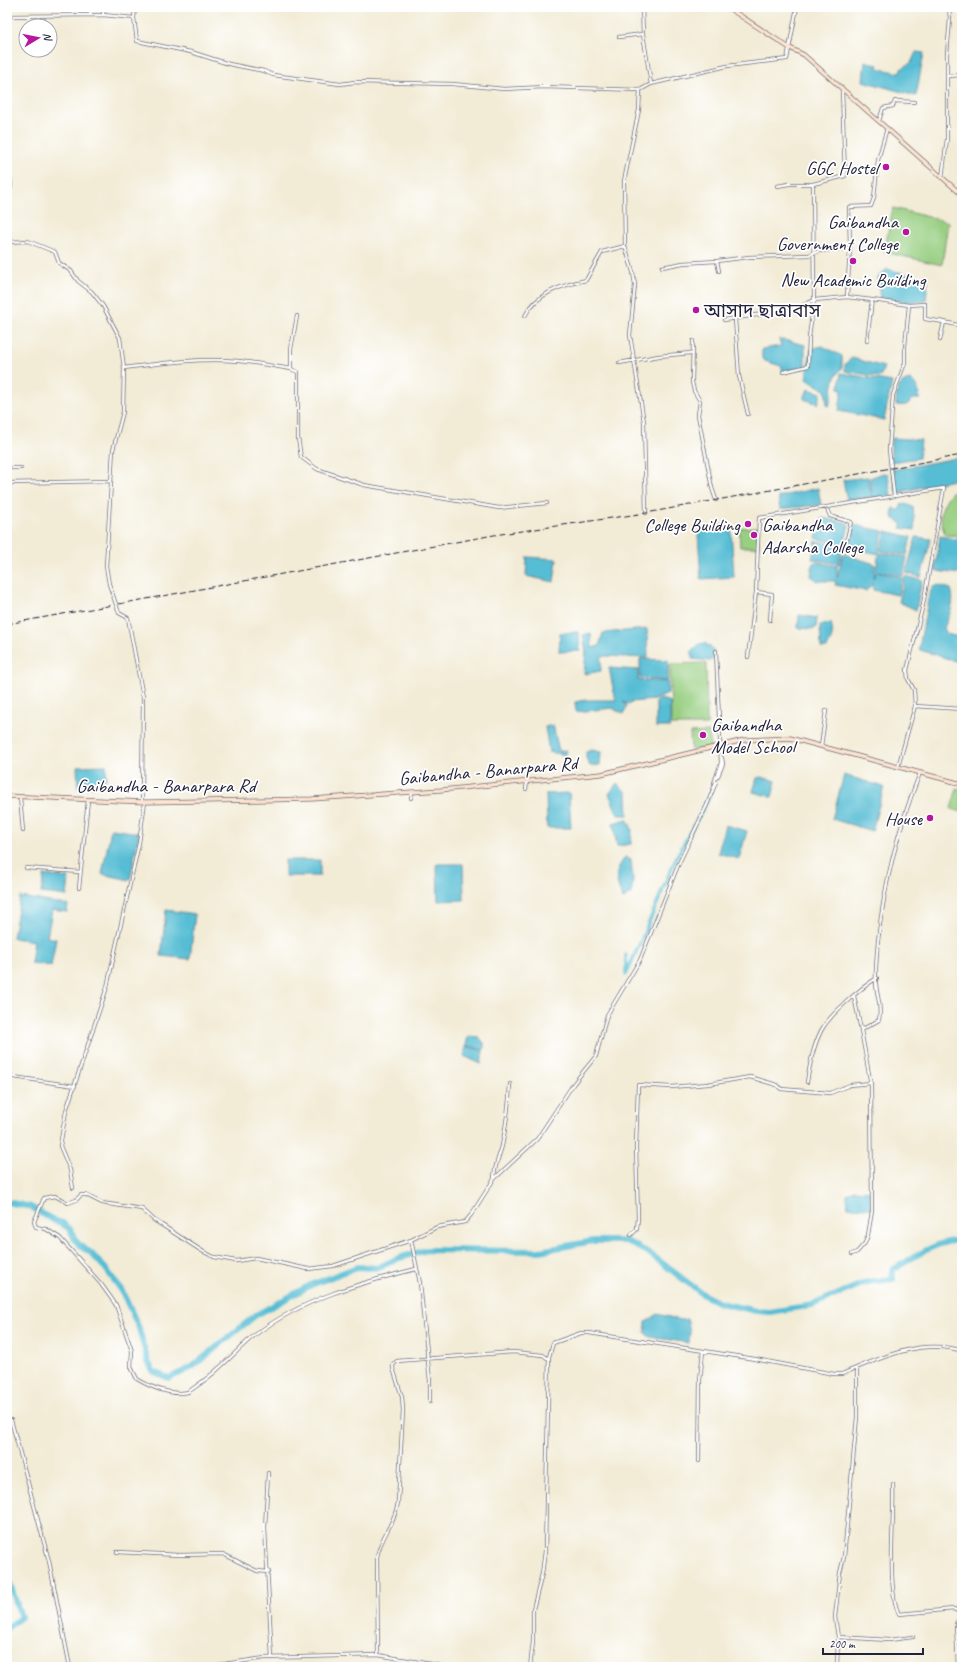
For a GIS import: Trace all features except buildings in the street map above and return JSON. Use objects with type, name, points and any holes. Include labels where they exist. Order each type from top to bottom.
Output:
[{"type":"main road","points":[[727,7],[788,47],[804,55],[887,128],[941,179],[962,195]]},
{"type":"main road","name":"Gaibandha - Banarpara Rd","points":[[7,796],[144,801],[312,799],[412,792],[601,774],[744,740],[790,738],[962,784]]},
{"type":"street","points":[[103,15],[104,7]]},
{"type":"street","points":[[135,7],[134,18],[137,41],[191,52],[229,64],[264,71],[273,75],[340,84],[355,82],[453,84],[504,89],[544,87],[640,90],[651,84],[727,66],[787,59],[788,47],[797,7]]},
{"type":"street","points":[[642,7],[643,34],[651,84]]},
{"type":"street","points":[[941,179],[947,139],[947,54],[950,19],[949,7]]},
{"type":"street","points":[[7,16],[103,15],[134,18]]},
{"type":"street","points":[[619,38],[643,34]]},
{"type":"street","points":[[948,76],[962,75]]},
{"type":"street","points":[[640,90],[639,110],[624,181],[624,246],[633,272],[635,285],[630,335],[644,422],[646,513]]},
{"type":"street","points":[[777,186],[789,184],[813,184],[845,176],[842,90]]},
{"type":"street","points":[[879,121],[884,106],[893,106],[895,101],[914,102]]},
{"type":"street","points":[[847,297],[850,248],[849,207],[871,206],[874,198],[878,160],[887,128]]},
{"type":"street","points":[[7,152],[11,186],[7,200]]},
{"type":"street","points":[[783,372],[808,366],[808,337],[814,300],[813,184]]},
{"type":"street","points":[[7,242],[28,241],[55,252],[59,263],[71,270],[78,281],[92,292],[103,306],[120,338],[124,368],[123,412],[113,450],[106,566],[109,584],[118,613],[128,618],[143,697],[144,801],[137,850],[107,987],[66,1111],[60,1146],[70,1170],[73,1188]]},
{"type":"street","points":[[525,316],[530,307],[539,298],[560,288],[586,280],[602,252],[624,246]]},
{"type":"street","points":[[662,267],[683,263],[749,257],[809,255],[850,248]]},
{"type":"street","points":[[717,261],[719,271]]},
{"type":"street","points":[[724,320],[796,309],[814,300],[847,297],[909,305],[926,304],[925,319],[962,326]]},
{"type":"street","points":[[867,341],[872,300]]},
{"type":"street","points":[[894,495],[889,450],[893,395],[905,363],[909,305]]},
{"type":"street","points":[[291,369],[292,349],[297,316]]},
{"type":"street","points":[[736,319],[739,376],[748,414]]},
{"type":"street","points":[[940,340],[944,322]]},
{"type":"street","points":[[693,341],[691,353],[692,382],[694,391],[700,401],[698,415],[712,488],[716,500]]},
{"type":"street","points":[[619,363],[691,353]]},
{"type":"street","points":[[124,368],[174,361],[208,360],[239,361],[291,369],[298,372],[298,438],[301,457],[317,468],[364,485],[499,508],[547,503]]},
{"type":"street","points":[[7,468],[21,468]]},
{"type":"street","points":[[7,483],[42,484],[111,481]]},
{"type":"street","points":[[748,657],[756,592],[759,518],[944,488],[923,605],[907,670],[908,679],[914,690],[915,706],[898,767]]},
{"type":"street","points":[[826,507],[830,516],[852,522],[844,551]]},
{"type":"street","points":[[756,592],[772,594],[770,620]]},
{"type":"street","points":[[712,793],[721,763],[716,652]]},
{"type":"street","points":[[915,706],[962,709]]},
{"type":"street","points":[[821,747],[826,711]]},
{"type":"street","points":[[416,1269],[363,1282],[331,1294],[295,1311],[256,1335],[220,1368],[188,1392],[183,1394],[159,1388],[137,1379],[132,1367],[132,1351],[116,1305],[101,1284],[60,1238],[46,1229],[36,1227],[34,1222],[44,1198],[55,1196],[68,1202],[76,1200],[81,1195],[86,1195],[102,1203],[142,1209],[154,1220],[214,1257],[236,1261],[256,1258],[308,1269],[320,1269],[411,1241],[437,1227],[465,1222],[494,1179],[537,1139],[574,1082],[596,1056],[607,1015],[640,960],[679,864],[707,805],[723,764],[720,746]]},
{"type":"street","points":[[861,1030],[880,1020],[881,1006],[877,978],[878,942],[889,874],[902,826],[920,773]]},
{"type":"street","points":[[526,789],[527,782]]},
{"type":"street","points":[[411,798],[412,792]]},
{"type":"street","points":[[20,797],[22,831]]},
{"type":"street","points":[[79,888],[88,800]]},
{"type":"street","points":[[26,868],[80,872]]},
{"type":"street","points":[[807,1082],[812,1052],[822,1029],[860,988],[877,978]]},
{"type":"street","points":[[852,1254],[857,1252],[865,1243],[868,1235],[872,1211],[871,1083],[854,996]]},
{"type":"street","points":[[7,1076],[75,1086]]},
{"type":"street","points":[[631,1235],[637,1229],[638,1218],[636,1147],[638,1085],[671,1087],[708,1084],[750,1077],[777,1085],[781,1089],[830,1093],[850,1085],[871,1083]]},
{"type":"street","points":[[494,1179],[509,1100],[510,1084]]},
{"type":"street","points":[[411,1241],[420,1283],[428,1359],[430,1402]]},
{"type":"street","points":[[530,1667],[533,1642],[533,1609],[542,1574],[544,1551],[549,1357],[553,1343],[581,1333],[703,1351],[834,1374],[842,1374],[896,1352],[917,1347],[942,1346],[962,1351]]},
{"type":"street","points":[[699,1461],[700,1380],[703,1351]]},
{"type":"street","points":[[378,1655],[377,1557],[381,1540],[397,1509],[403,1410],[402,1397],[392,1365],[397,1361],[403,1360],[513,1352],[544,1355],[547,1358],[549,1357]]},
{"type":"street","points":[[837,1667],[838,1637],[835,1617],[840,1573],[844,1557],[856,1424],[857,1368]]},
{"type":"street","points":[[11,1420],[49,1560],[70,1667]]},
{"type":"street","points":[[268,1473],[265,1528],[269,1572],[272,1658]]},
{"type":"street","points":[[893,1484],[894,1506],[892,1581],[894,1605],[899,1614],[954,1609],[962,1614],[956,1624],[958,1667]]},
{"type":"street","points":[[117,1552],[180,1555],[223,1554],[257,1571],[269,1572]]},
{"type":"street","points":[[838,1637],[889,1640],[913,1637]]},
{"type":"street","points":[[204,1667],[233,1665],[272,1658],[378,1655],[448,1667]]},
{"type":"green space","points":[[893,208],[948,222],[942,265],[884,252]]},
{"type":"green space","points":[[962,483],[962,536],[946,535],[941,520],[943,506],[946,500]]},
{"type":"green space","points":[[758,527],[758,547],[740,547],[739,528]]},
{"type":"green space","points":[[706,663],[707,725],[671,725],[670,664]]},
{"type":"green space","points":[[709,732],[711,747],[691,750],[690,733]]},
{"type":"green space","points":[[962,786],[962,812],[951,809],[957,788],[961,789]]},
{"type":"water","points":[[916,52],[924,53],[916,96],[863,81],[865,61],[878,65],[877,68],[900,73],[901,69],[911,63]]},
{"type":"water","points":[[887,269],[928,280],[926,301],[908,302],[880,298],[877,278]]},
{"type":"water","points":[[779,339],[805,345],[805,368],[783,371],[781,366],[765,361],[762,358],[762,349],[781,346]]},
{"type":"water","points":[[822,346],[842,356],[842,369],[838,372],[834,380],[829,406],[827,405],[825,390],[806,379],[811,349]]},
{"type":"water","points":[[852,358],[884,367],[880,377],[845,371],[845,364]]},
{"type":"water","points":[[841,373],[892,382],[884,420],[839,411],[842,389],[839,388]]},
{"type":"water","points":[[910,380],[917,385],[920,399],[912,399],[906,405],[896,405],[898,389],[902,383]]},
{"type":"water","points":[[808,389],[821,393],[818,404],[804,399]]},
{"type":"water","points":[[893,438],[921,440],[919,458],[891,462],[891,441]]},
{"type":"water","points":[[962,457],[962,478],[896,493],[892,470]]},
{"type":"water","points":[[883,473],[888,474],[891,495],[873,498],[870,478]]},
{"type":"water","points":[[868,477],[872,497],[847,500],[843,480]]},
{"type":"water","points":[[818,488],[821,505],[780,509],[778,497]]},
{"type":"water","points":[[902,503],[913,507],[915,530],[901,528],[901,523],[892,517],[893,508],[899,511]]},
{"type":"water","points":[[822,518],[845,522],[849,525],[844,545],[816,538],[819,521]]},
{"type":"water","points":[[723,525],[731,528],[734,577],[701,579],[698,534],[703,528]]},
{"type":"water","points":[[854,525],[883,531],[879,554],[850,548]]},
{"type":"water","points":[[886,531],[911,537],[907,555],[881,551]]},
{"type":"water","points":[[940,536],[962,540],[962,574],[935,571]]},
{"type":"water","points":[[916,537],[931,539],[921,577],[906,573]]},
{"type":"water","points":[[816,541],[843,546],[839,564],[812,559]]},
{"type":"water","points":[[881,553],[907,557],[903,575],[876,571],[878,557]]},
{"type":"water","points":[[843,554],[875,564],[874,579],[876,572],[903,577],[898,595],[873,590],[873,583],[866,591],[835,585],[836,581],[818,581],[811,576],[813,563],[817,562],[837,566],[837,578]]},
{"type":"water","points":[[527,557],[557,559],[554,582],[526,576]]},
{"type":"water","points":[[905,576],[922,580],[916,610],[899,602]]},
{"type":"water","points":[[938,585],[951,589],[953,599],[950,614],[944,628],[947,634],[962,638],[962,663],[920,650],[919,648],[929,595],[933,587]]},
{"type":"water","points":[[799,615],[817,618],[816,628],[798,628]]},
{"type":"water","points":[[831,623],[832,636],[830,642],[827,648],[821,648],[820,625]]},
{"type":"water","points":[[647,629],[648,658],[601,657],[601,671],[584,674],[586,651],[583,635],[591,633],[592,648],[599,646],[603,633]]},
{"type":"water","points":[[579,632],[580,651],[559,652],[560,633]]},
{"type":"water","points":[[705,643],[713,649],[714,658],[710,661],[692,659],[692,651],[699,644]]},
{"type":"water","points":[[640,659],[668,660],[668,681],[640,678]]},
{"type":"water","points":[[609,668],[639,670],[638,680],[668,682],[668,694],[654,700],[631,702],[629,704],[623,702],[627,705],[624,714],[612,708],[576,712],[575,702],[586,700],[617,700],[615,698]]},
{"type":"water","points":[[661,699],[670,702],[670,727],[656,727],[656,701]]},
{"type":"water","points":[[553,725],[559,751],[567,750],[566,755],[549,752],[545,727]]},
{"type":"water","points":[[592,750],[601,752],[600,765],[590,766],[586,758],[586,752]]},
{"type":"water","points":[[106,765],[106,779],[97,786],[78,787],[77,766]]},
{"type":"water","points":[[844,775],[884,787],[872,831],[832,819]]},
{"type":"water","points":[[761,777],[776,781],[772,797],[753,792],[757,778]]},
{"type":"water","points":[[617,783],[627,793],[628,815],[618,815],[609,794]]},
{"type":"water","points":[[569,793],[571,828],[547,828],[546,794]]},
{"type":"water","points":[[627,819],[632,829],[631,844],[617,846],[613,823]]},
{"type":"water","points":[[725,825],[747,831],[739,859],[718,853]]},
{"type":"water","points":[[111,829],[139,833],[130,880],[102,874]]},
{"type":"water","points":[[625,857],[631,860],[633,880],[632,893],[623,899],[617,882],[617,873]]},
{"type":"water","points":[[285,860],[320,860],[320,876],[285,876]]},
{"type":"water","points":[[437,864],[463,864],[464,900],[438,901]]},
{"type":"water","points":[[44,875],[69,878],[67,896],[41,893]]},
{"type":"water","points":[[20,897],[68,905],[67,912],[52,910],[47,937],[56,939],[51,966],[31,963],[34,941],[13,938]]},
{"type":"water","points":[[166,910],[195,914],[190,959],[161,956]]},
{"type":"water","points":[[468,1036],[479,1037],[484,1043],[484,1050],[466,1045]]},
{"type":"water","points":[[466,1046],[483,1051],[481,1064],[464,1056]]},
{"type":"water","points":[[854,1190],[870,1191],[870,1208],[848,1207],[847,1194]]},
{"type":"water","points":[[658,1314],[681,1320],[687,1319],[690,1331],[689,1343],[650,1337],[645,1333],[646,1322]]},
{"type":"waterway","points":[[661,893],[677,856],[709,798]]},
{"type":"waterway","points":[[626,955],[626,975],[662,892]]},
{"type":"waterway","points":[[7,1202],[31,1207],[55,1221],[63,1223],[61,1223],[70,1229],[75,1240],[83,1248],[90,1252],[106,1269],[122,1291],[139,1328],[148,1362],[154,1372],[169,1378],[191,1368],[256,1315],[311,1285],[357,1267],[377,1268],[399,1258],[427,1250],[540,1251],[593,1241],[626,1241],[649,1253],[704,1295],[720,1303],[756,1311],[770,1312],[812,1305],[867,1282],[893,1279],[892,1270],[917,1255],[934,1246],[962,1240]]},
{"type":"waterway","points":[[7,1575],[21,1617],[7,1628]]},
{"type":"railway","points":[[119,604],[494,535],[646,513],[962,455]]},
{"type":"railway","points":[[7,624],[113,605]]},
{"type":"place","name":"GGC Hostel","points":[[886,167]]},
{"type":"place","name":"Gaibandha Government College","points":[[906,232]]},
{"type":"place","name":"New Academic Building","points":[[853,261]]},
{"type":"place","name":"আসাদ ছাত্রাবাস","points":[[696,310]]},
{"type":"place","name":"College Building","points":[[748,524]]},
{"type":"place","name":"Gaibandha Adarsha College","points":[[754,535]]},
{"type":"place","name":"Gaibandha Model School","points":[[703,735]]},
{"type":"place","name":"House","points":[[930,818]]}]
